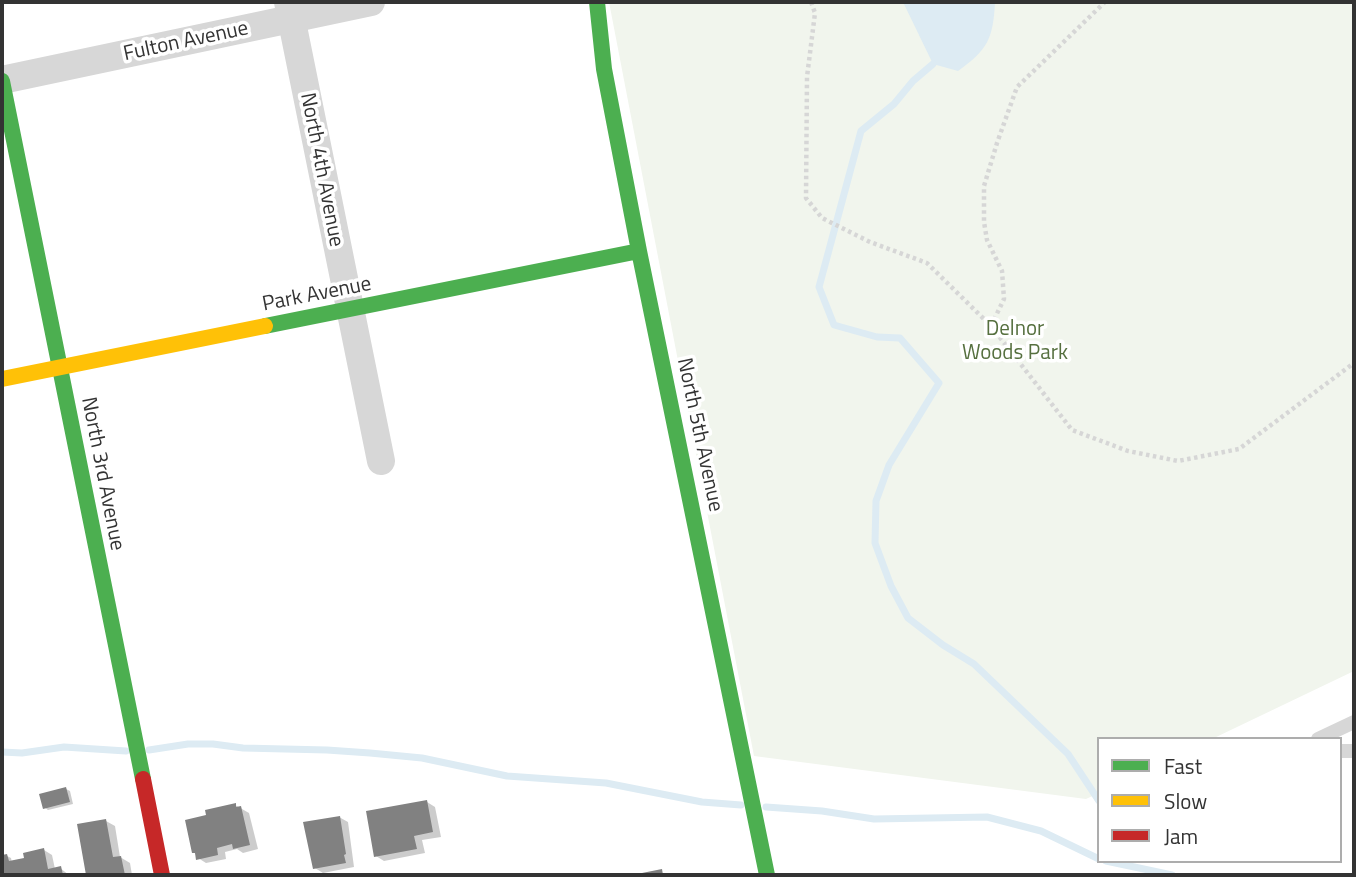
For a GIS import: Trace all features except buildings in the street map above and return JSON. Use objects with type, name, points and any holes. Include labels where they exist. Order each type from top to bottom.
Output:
[{"type":"street","name":"Fulton Avenue","points":[[2,81],[290,11],[371,2]]},
{"type":"street","name":"North 5th Avenue","points":[[597,2],[604,69],[639,251],[767,875]]},
{"type":"street","name":"North 4th Avenue","points":[[290,11],[381,461]]},
{"type":"street","name":"North 3rd Avenue","points":[[2,81],[162,875]]},
{"type":"street","name":"Park Avenue","points":[[2,379],[639,251]]},
{"type":"lane","points":[[1322,737],[1354,722]]},
{"type":"path","points":[[811,2],[816,13],[807,77],[806,198],[822,218],[870,242],[927,263],[991,326],[1072,430],[1128,451],[1178,461],[1239,449],[1354,363]]},
{"type":"path","points":[[991,326],[1004,299],[1002,271],[987,240],[984,186],[1001,132],[1017,88],[1105,2]]},
{"type":"green space","name":"Delnor Woods Park","points":[[609,2],[1354,2],[1354,671],[1216,737],[1097,737],[1097,794],[1086,799],[754,756]]},
{"type":"shaded area","points":[[903,2],[995,2],[993,25],[987,42],[976,56],[958,71],[933,64]]},
{"type":"waterway","points":[[933,64],[913,81],[894,104],[861,131],[819,287],[834,325],[877,337],[900,338],[939,383],[889,465],[876,501],[875,543],[891,586],[908,618],[943,645],[974,664],[1068,754],[1097,798]]},
{"type":"waterway","points":[[149,750],[188,744],[213,744],[243,748],[370,753],[422,758],[507,776],[606,783],[702,802],[741,805]]},
{"type":"waterway","points":[[2,752],[22,753],[64,747],[126,751]]},
{"type":"waterway","points":[[766,807],[822,811],[874,819],[987,817],[1041,831],[1097,858]]},
{"type":"waterway","points":[[1115,863],[1172,875]]},
{"type":"traffic: fast","points":[[597,2],[604,69],[639,251],[767,875]]},
{"type":"traffic: fast","points":[[2,81],[143,779]]},
{"type":"traffic: fast","points":[[265,326],[639,251]]},
{"type":"traffic: slow","points":[[2,379],[265,326]]},
{"type":"traffic: jam","points":[[143,779],[162,875]]}]
